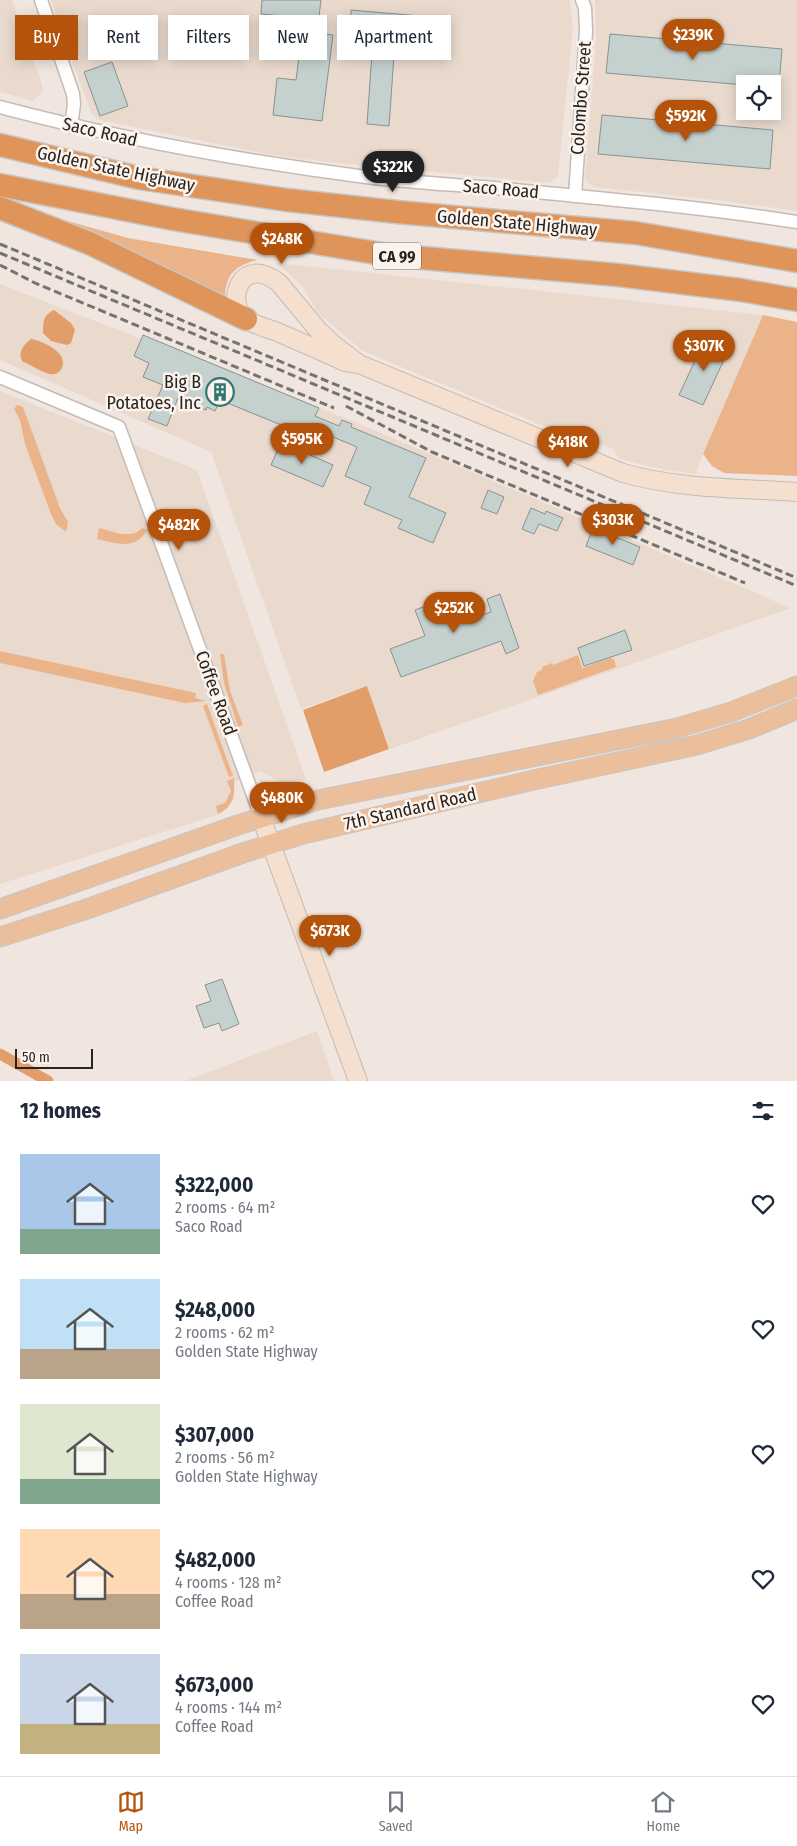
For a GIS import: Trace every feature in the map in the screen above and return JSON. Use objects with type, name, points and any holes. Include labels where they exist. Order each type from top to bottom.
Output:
[{"type":"highway","name":"Golden State Highway","points":[[0,145],[139,178],[287,200],[397,212],[636,233],[797,260]]},
{"type":"highway","name":"Golden State Highway","points":[[0,185],[173,219],[388,255],[618,275],[741,290],[797,300]]},
{"type":"highway","points":[[0,208],[89,243],[246,319]]},
{"type":"highway","points":[[636,233],[797,250]]},
{"type":"main road","points":[[359,364],[325,337],[279,283],[262,273],[247,276],[237,288],[237,302],[246,319],[346,362],[359,364],[623,473],[644,479],[679,484],[797,492]]},
{"type":"main road","name":"7th Standard Road","points":[[0,909],[262,817],[341,795],[677,728],[731,712],[797,686]]},
{"type":"main road","name":"7th Standard Road","points":[[0,937],[84,910],[272,843],[328,827],[697,746],[749,729],[797,709]]},
{"type":"main road","name":"Coffee Road","points":[[262,817],[358,1081]]},
{"type":"street","points":[[41,0],[73,94],[74,104],[71,126]]},
{"type":"street","name":"Colombo Street","points":[[575,196],[586,31],[585,8],[582,0]]},
{"type":"street","name":"Saco Road","points":[[0,107],[71,126],[170,147],[288,167],[368,177],[724,212],[797,222]]},
{"type":"street","name":"Coffee Road","points":[[0,377],[119,427],[262,817]]},
{"type":"shaded area","points":[[0,0],[12,0],[17,15],[15,15],[15,60],[33,60],[43,91],[33,101],[0,92]]},
{"type":"shaded area","points":[[51,0],[570,0],[573,29],[558,176],[549,183],[327,162],[267,154],[99,120],[91,113],[72,60],[78,60],[78,15],[56,15]]},
{"type":"shaded area","points":[[595,0],[797,0],[797,211],[725,201],[593,187],[585,179],[596,37]]},
{"type":"shaded area","points":[[46,215],[128,238],[257,260],[241,266],[232,274],[226,285],[225,302]]},
{"type":"shaded area","points":[[277,263],[763,315],[696,474],[665,470],[619,459],[614,449],[585,439],[577,440],[363,351],[318,313],[302,286]]},
{"type":"shaded area","points":[[0,284],[355,422],[791,608],[390,749],[367,686],[301,709],[211,452],[0,360]]},
{"type":"shaded area","points":[[54,310],[71,323],[75,330],[71,343],[67,345],[51,341],[43,333],[44,319]]},
{"type":"shaded area","points":[[763,315],[797,322],[797,476],[724,473],[712,466],[703,454]]},
{"type":"shaded area","points":[[31,339],[48,345],[59,353],[63,362],[60,371],[50,374],[22,361],[22,349]]},
{"type":"shaded area","points":[[0,391],[197,470],[306,779],[285,784],[260,771],[234,782],[234,799],[220,814],[0,884]]},
{"type":"shaded area","points":[[17,405],[23,407],[60,508],[68,522],[66,532],[56,524],[51,514],[25,444],[20,420],[14,409]]},
{"type":"shaded area","points":[[99,528],[127,534],[138,532],[142,528],[147,530],[137,541],[125,544],[97,539]]},
{"type":"shaded area","points":[[0,651],[196,693],[195,698],[206,701],[185,703],[0,663]]},
{"type":"shaded area","points":[[220,654],[224,654],[230,691],[243,725],[238,727],[224,683]]},
{"type":"shaded area","points":[[578,655],[582,668],[610,658],[614,659],[616,667],[538,695],[533,681],[537,672],[543,669],[542,667],[552,663],[553,665]]},
{"type":"shaded area","points":[[367,686],[389,749],[324,772],[303,710]]},
{"type":"shaded area","points":[[207,704],[233,776],[229,777],[203,706]]},
{"type":"shaded area","points":[[234,778],[234,789],[230,804],[218,814],[216,806],[225,803],[231,791],[227,781]]},
{"type":"shaded area","points":[[317,1031],[334,1081],[185,1081]]},
{"type":"building","points":[[262,0],[321,0],[319,15],[261,14]]},
{"type":"building","points":[[351,10],[408,15],[351,15]]},
{"type":"building","points":[[327,34],[333,35],[322,121],[273,115],[277,78],[296,80],[299,60],[327,60]]},
{"type":"building","points":[[610,34],[782,49],[780,75],[736,75],[736,84],[606,73]]},
{"type":"building","points":[[372,60],[394,60],[389,126],[367,124]]},
{"type":"building","points":[[112,62],[128,106],[100,116],[84,72]]},
{"type":"building","points":[[602,115],[773,130],[770,169],[598,154]]},
{"type":"building","points":[[143,335],[319,408],[315,416],[339,426],[342,420],[352,424],[351,427],[426,458],[409,497],[446,513],[433,543],[398,528],[402,520],[364,504],[371,487],[345,476],[357,447],[321,432],[318,440],[220,400],[215,411],[207,407],[206,410],[178,398],[167,426],[148,419],[163,385],[143,377],[149,363],[134,356]]},
{"type":"building","points":[[705,339],[729,349],[703,405],[679,395]]},
{"type":"building","points":[[281,442],[333,465],[323,487],[271,465]]},
{"type":"building","points":[[488,490],[504,497],[497,514],[481,508]]},
{"type":"building","points":[[531,508],[545,514],[546,511],[563,518],[557,531],[539,524],[534,534],[522,529]]},
{"type":"building","points":[[593,528],[640,547],[633,565],[586,546]]},
{"type":"building","points":[[461,593],[471,619],[491,612],[487,599],[500,594],[519,648],[506,654],[501,641],[401,677],[390,649],[425,636],[415,610]]},
{"type":"building","points":[[625,630],[632,650],[584,666],[578,648]]},
{"type":"building","points":[[222,979],[239,1024],[222,1031],[219,1023],[204,1028],[196,1006],[211,1001],[205,985]]},
{"type":"waterway","points":[[0,1054],[48,1081]]},
{"type":"railway","points":[[0,244],[797,578]]},
{"type":"railway","points":[[0,253],[797,586]]},
{"type":"railway","points":[[0,265],[35,283],[334,408]]},
{"type":"railway","points":[[346,406],[432,452],[745,583]]},
{"type":"place","name":"Big B Potatoes, Inc","points":[[220,392]]}]
